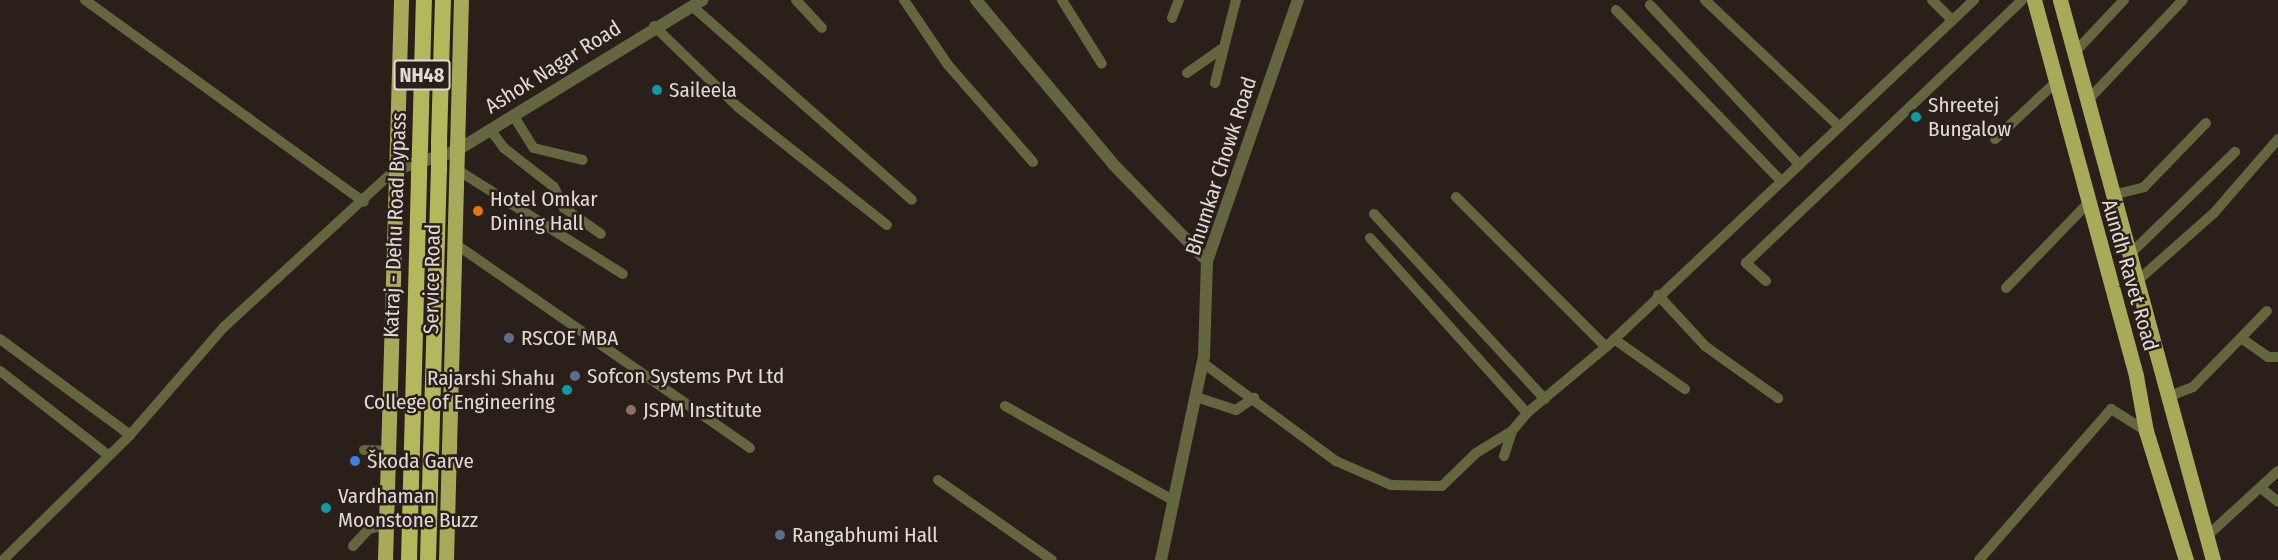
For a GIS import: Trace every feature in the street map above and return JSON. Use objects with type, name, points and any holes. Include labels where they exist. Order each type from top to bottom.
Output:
[{"type":"highway","name":"Katraj - Dehu Road Bypass","points":[[409,560],[424,0]]},
{"type":"highway","name":"Katraj - Dehu Road Bypass","points":[[428,560],[443,0]]},
{"type":"main road","name":"Service Road","points":[[386,560],[401,0]]},
{"type":"main road","name":"Service Road","points":[[446,560],[461,0]]},
{"type":"main road","name":"Aundh Ravet Road","points":[[2034,0],[2146,431],[2186,560]]},
{"type":"main road","name":"Aundh Ravet Road","points":[[2060,0],[2213,560]]},
{"type":"street","points":[[85,0],[364,202]]},
{"type":"street","points":[[796,0],[822,28]]},
{"type":"street","points":[[904,0],[948,65],[1033,162]]},
{"type":"street","points":[[976,0],[1113,164],[1207,261]]},
{"type":"street","points":[[1062,0],[1102,64]]},
{"type":"street","points":[[1172,18],[1179,0]]},
{"type":"street","points":[[1215,83],[1220,50],[1236,0]]},
{"type":"street","name":"Bhumkar Chowk Road","points":[[1161,560],[1171,499],[1203,363],[1207,261],[1298,0]]},
{"type":"street","points":[[1706,0],[1839,127]]},
{"type":"street","points":[[1932,0],[1952,20]]},
{"type":"street","points":[[1203,363],[1254,398],[1336,461],[1414,489],[1442,486],[1476,453],[1512,431],[1527,413],[1606,347],[1658,295],[1974,0]]},
{"type":"street","points":[[1766,281],[1746,263],[2022,0]]},
{"type":"street","points":[[2074,53],[2124,0]]},
{"type":"street","points":[[2087,101],[2183,0]]},
{"type":"street","points":[[697,3],[912,200]]},
{"type":"street","name":"Ashok Nagar Road","points":[[396,169],[456,151],[654,26],[697,3]]},
{"type":"street","points":[[1650,5],[1798,164]]},
{"type":"street","points":[[1616,10],[1780,180]]},
{"type":"street","points":[[654,26],[738,107],[887,225]]},
{"type":"street","points":[[1187,73],[1220,50]]},
{"type":"street","points":[[1995,139],[2056,82]]},
{"type":"street","points":[[513,115],[534,148],[583,160]]},
{"type":"street","points":[[2113,195],[2144,187],[2206,123]]},
{"type":"street","points":[[490,129],[504,148],[554,187],[564,208],[601,234]]},
{"type":"street","points":[[2136,282],[2214,213],[2278,139]]},
{"type":"street","points":[[2129,255],[2235,152]]},
{"type":"street","points":[[3,560],[130,435],[224,327],[364,202],[396,169]]},
{"type":"street","points":[[456,169],[623,274]]},
{"type":"street","points":[[1456,197],[1606,347]]},
{"type":"street","points":[[2006,288],[2088,203]]},
{"type":"street","points":[[1374,214],[1545,399]]},
{"type":"street","points":[[1370,237],[1527,413]]},
{"type":"street","points":[[454,243],[750,448]]},
{"type":"street","points":[[1658,295],[1705,346],[1778,398]]},
{"type":"street","points":[[2167,397],[2193,387],[2267,311]]},
{"type":"street","points":[[2241,338],[2268,357],[2278,357]]},
{"type":"street","points":[[0,339],[130,435]]},
{"type":"street","points":[[1614,339],[1685,389]]},
{"type":"street","points":[[0,370],[109,456]]},
{"type":"street","points":[[1196,397],[1236,410],[1254,398]]},
{"type":"street","points":[[1005,406],[1171,499]]},
{"type":"street","points":[[1979,560],[2111,409],[2146,431]]},
{"type":"street","points":[[1504,456],[1512,431]]},
{"type":"street","points":[[364,450],[388,451]]},
{"type":"street","points":[[2207,536],[2278,471]]},
{"type":"street","points":[[938,480],[1052,560]]},
{"type":"street","points":[[2261,488],[2278,502]]},
{"type":"street","points":[[353,546],[369,529],[386,525]]},
{"type":"place","name":"Saileela","points":[[657,90]]},
{"type":"place","name":"Shreetej Bungalow","points":[[1916,117]]},
{"type":"place","name":"Hotel Omkar Dining Hall","points":[[478,211]]},
{"type":"place","name":"RSCOE MBA","points":[[509,338]]},
{"type":"place","name":"Sofcon Systems Pvt Ltd","points":[[575,376]]},
{"type":"place","name":"Rajarshi Shahu College of Engineering","points":[[567,390]]},
{"type":"place","name":"JSPM Institute","points":[[631,410]]},
{"type":"place","name":"Škoda Garve","points":[[355,461]]},
{"type":"place","name":"Vardhaman Moonstone Buzz","points":[[326,508]]},
{"type":"place","name":"Rangabhumi Hall","points":[[780,535]]}]
